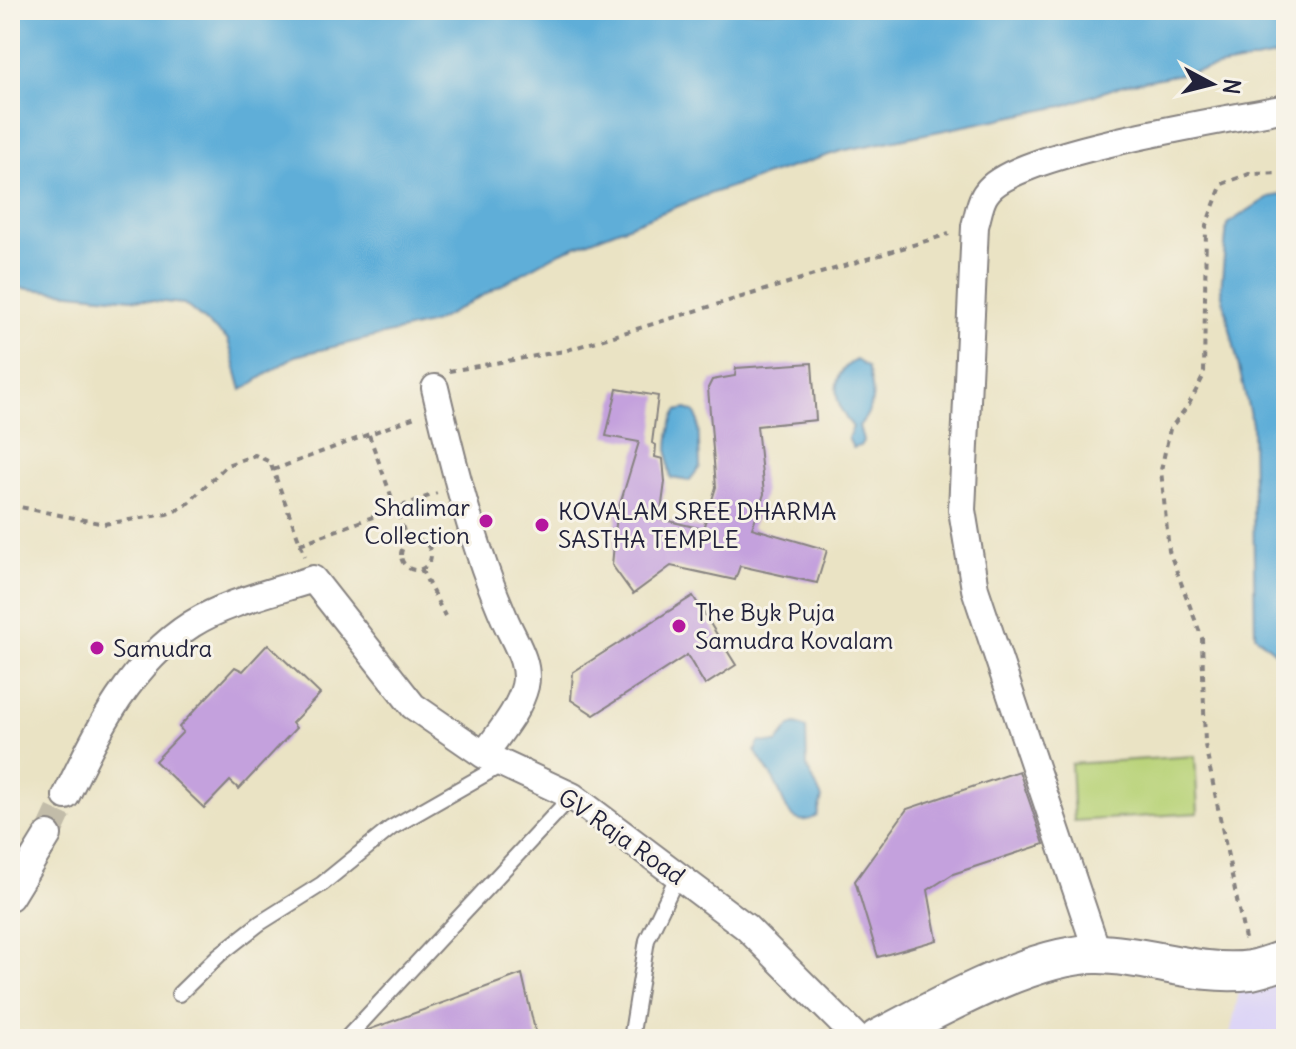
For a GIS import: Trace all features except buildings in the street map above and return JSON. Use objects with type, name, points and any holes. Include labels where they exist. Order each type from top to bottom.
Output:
[{"type":"street","points":[[1098,954],[975,589],[962,510],[975,226],[987,191],[1014,173],[1069,153],[1286,108]]},
{"type":"street","points":[[435,388],[458,483],[491,587],[525,664],[525,685],[494,759]]},
{"type":"street","points":[[66,796],[115,699],[158,653],[192,624],[313,579]]},
{"type":"street","name":"GV Raja Road","points":[[313,579],[413,706],[494,759],[572,796],[678,875],[746,927],[858,1039]]},
{"type":"street","points":[[10,897],[48,835]]},
{"type":"street","points":[[878,1039],[975,989],[1058,960],[1098,954],[1197,970],[1268,965]]},
{"type":"lane","points":[[179,994],[229,947],[322,884],[391,828],[494,759]]},
{"type":"lane","points":[[346,1039],[572,796]]},
{"type":"lane","points":[[631,1039],[647,940],[678,875]]},
{"type":"path","points":[[1268,965],[1230,855],[1205,745],[1202,638],[1169,551],[1161,470],[1170,429],[1189,404],[1204,375],[1206,225],[1222,184],[1249,174],[1286,173]]},
{"type":"path","points":[[435,388],[449,371],[468,365],[564,351],[975,226]]},
{"type":"path","points":[[273,470],[424,414]]},
{"type":"path","points":[[369,435],[408,542]]},
{"type":"path","points":[[10,505],[67,520],[104,524],[167,514],[184,507],[227,465],[255,455],[265,457],[273,470],[313,579]]},
{"type":"path","points":[[300,544],[442,491]]},
{"type":"path","points":[[408,542],[422,542],[429,548],[428,563],[421,569],[412,569],[402,560],[402,550],[408,542]]},
{"type":"path","points":[[421,569],[445,616]]},
{"type":"shaded area","points":[[1286,973],[1286,1039],[1229,1039],[1240,987]]},
{"type":"green space","points":[[1195,756],[1198,813],[1074,821],[1071,764]]},
{"type":"water","points":[[10,10],[1286,10],[1286,54],[1123,85],[1063,106],[841,151],[712,193],[561,252],[433,323],[295,356],[242,390],[228,340],[184,304],[10,287]]},
{"type":"water","points":[[1286,194],[1286,661],[1255,635],[1252,424],[1221,290],[1227,224],[1269,197]]},
{"type":"water","points":[[856,360],[867,367],[872,398],[869,412],[859,426],[863,441],[853,448],[848,438],[853,427],[841,410],[836,391],[841,374]]},
{"type":"water","points":[[686,409],[694,412],[698,419],[700,467],[689,481],[671,478],[668,462],[669,434],[674,417],[677,411]]},
{"type":"water","points":[[796,724],[806,728],[807,767],[822,798],[817,816],[808,820],[794,818],[789,813],[776,784],[755,751],[759,742],[777,743],[790,726]]},
{"type":"tunnel","points":[[48,835],[66,796]]},
{"type":"place","name":"Shalimar Collection","points":[[486,521]]},
{"type":"place","name":"KOVALAM SREE DHARMA SASTHA TEMPLE","points":[[542,525]]},
{"type":"place","name":"The Byk Puja Samudra Kovalam","points":[[679,626]]},
{"type":"place","name":"Samudra","points":[[97,648]]}]
